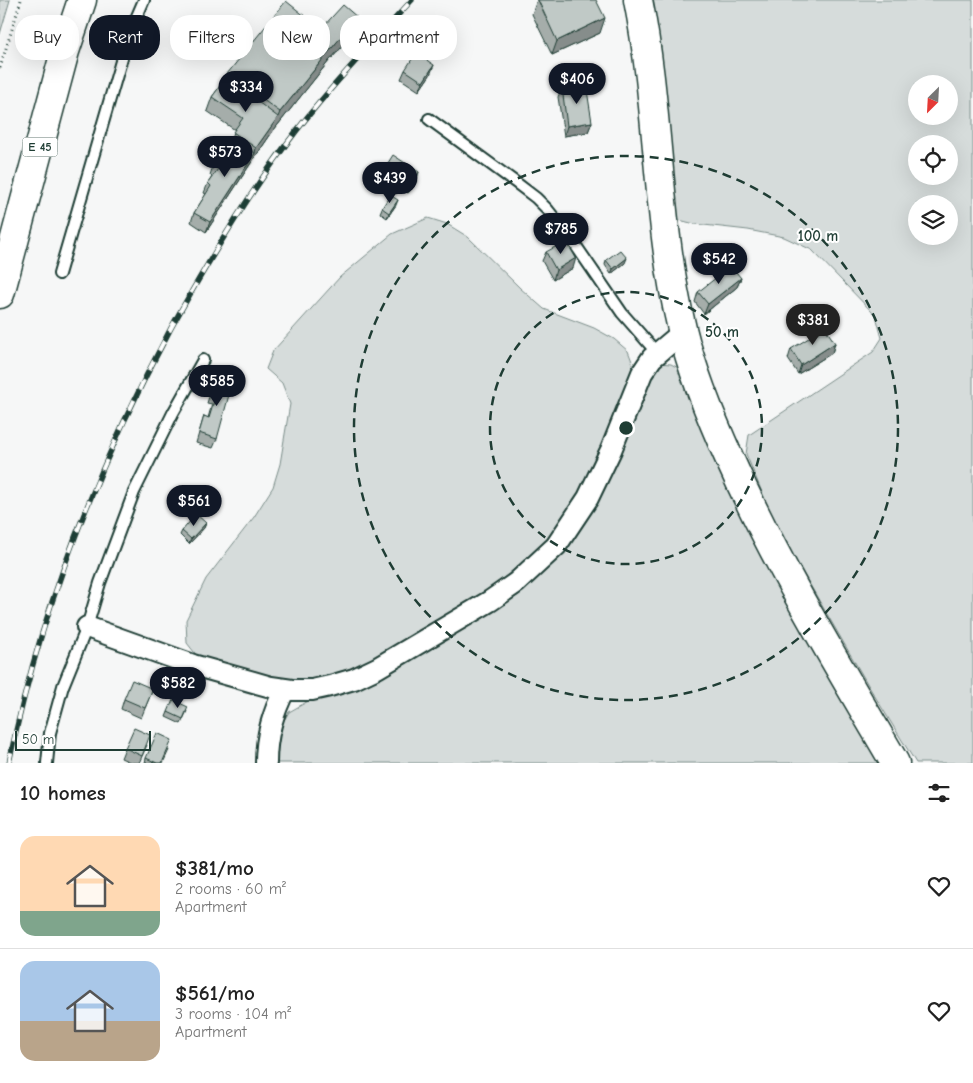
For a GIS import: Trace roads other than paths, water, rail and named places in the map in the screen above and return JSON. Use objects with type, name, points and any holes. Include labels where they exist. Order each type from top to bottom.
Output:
[{"type":"main road","name":"E 45","points":[[0,294],[65,51],[82,0]]},
{"type":"main road","points":[[638,0],[650,71],[672,285],[683,332],[699,384],[717,431],[750,502],[814,622],[895,763]]},
{"type":"street","points":[[87,627],[193,665],[271,687],[285,689],[312,690],[330,686],[354,679],[377,668],[490,602],[516,583],[556,546],[588,498],[611,450],[642,374],[657,353],[683,332]]},
{"type":"street","points":[[266,763],[269,728],[285,689]]},
{"type":"lane","points":[[58,274],[128,37],[144,0]]},
{"type":"lane","points":[[429,118],[515,182],[548,210],[572,240],[622,313],[657,353]]},
{"type":"lane","points":[[47,763],[50,733],[63,686],[87,627],[100,583],[134,492],[169,421],[203,360]]},
{"type":"railway","points":[[9,763],[37,650],[74,540],[119,432],[171,328],[225,235],[285,146],[331,89],[412,0]]}]
